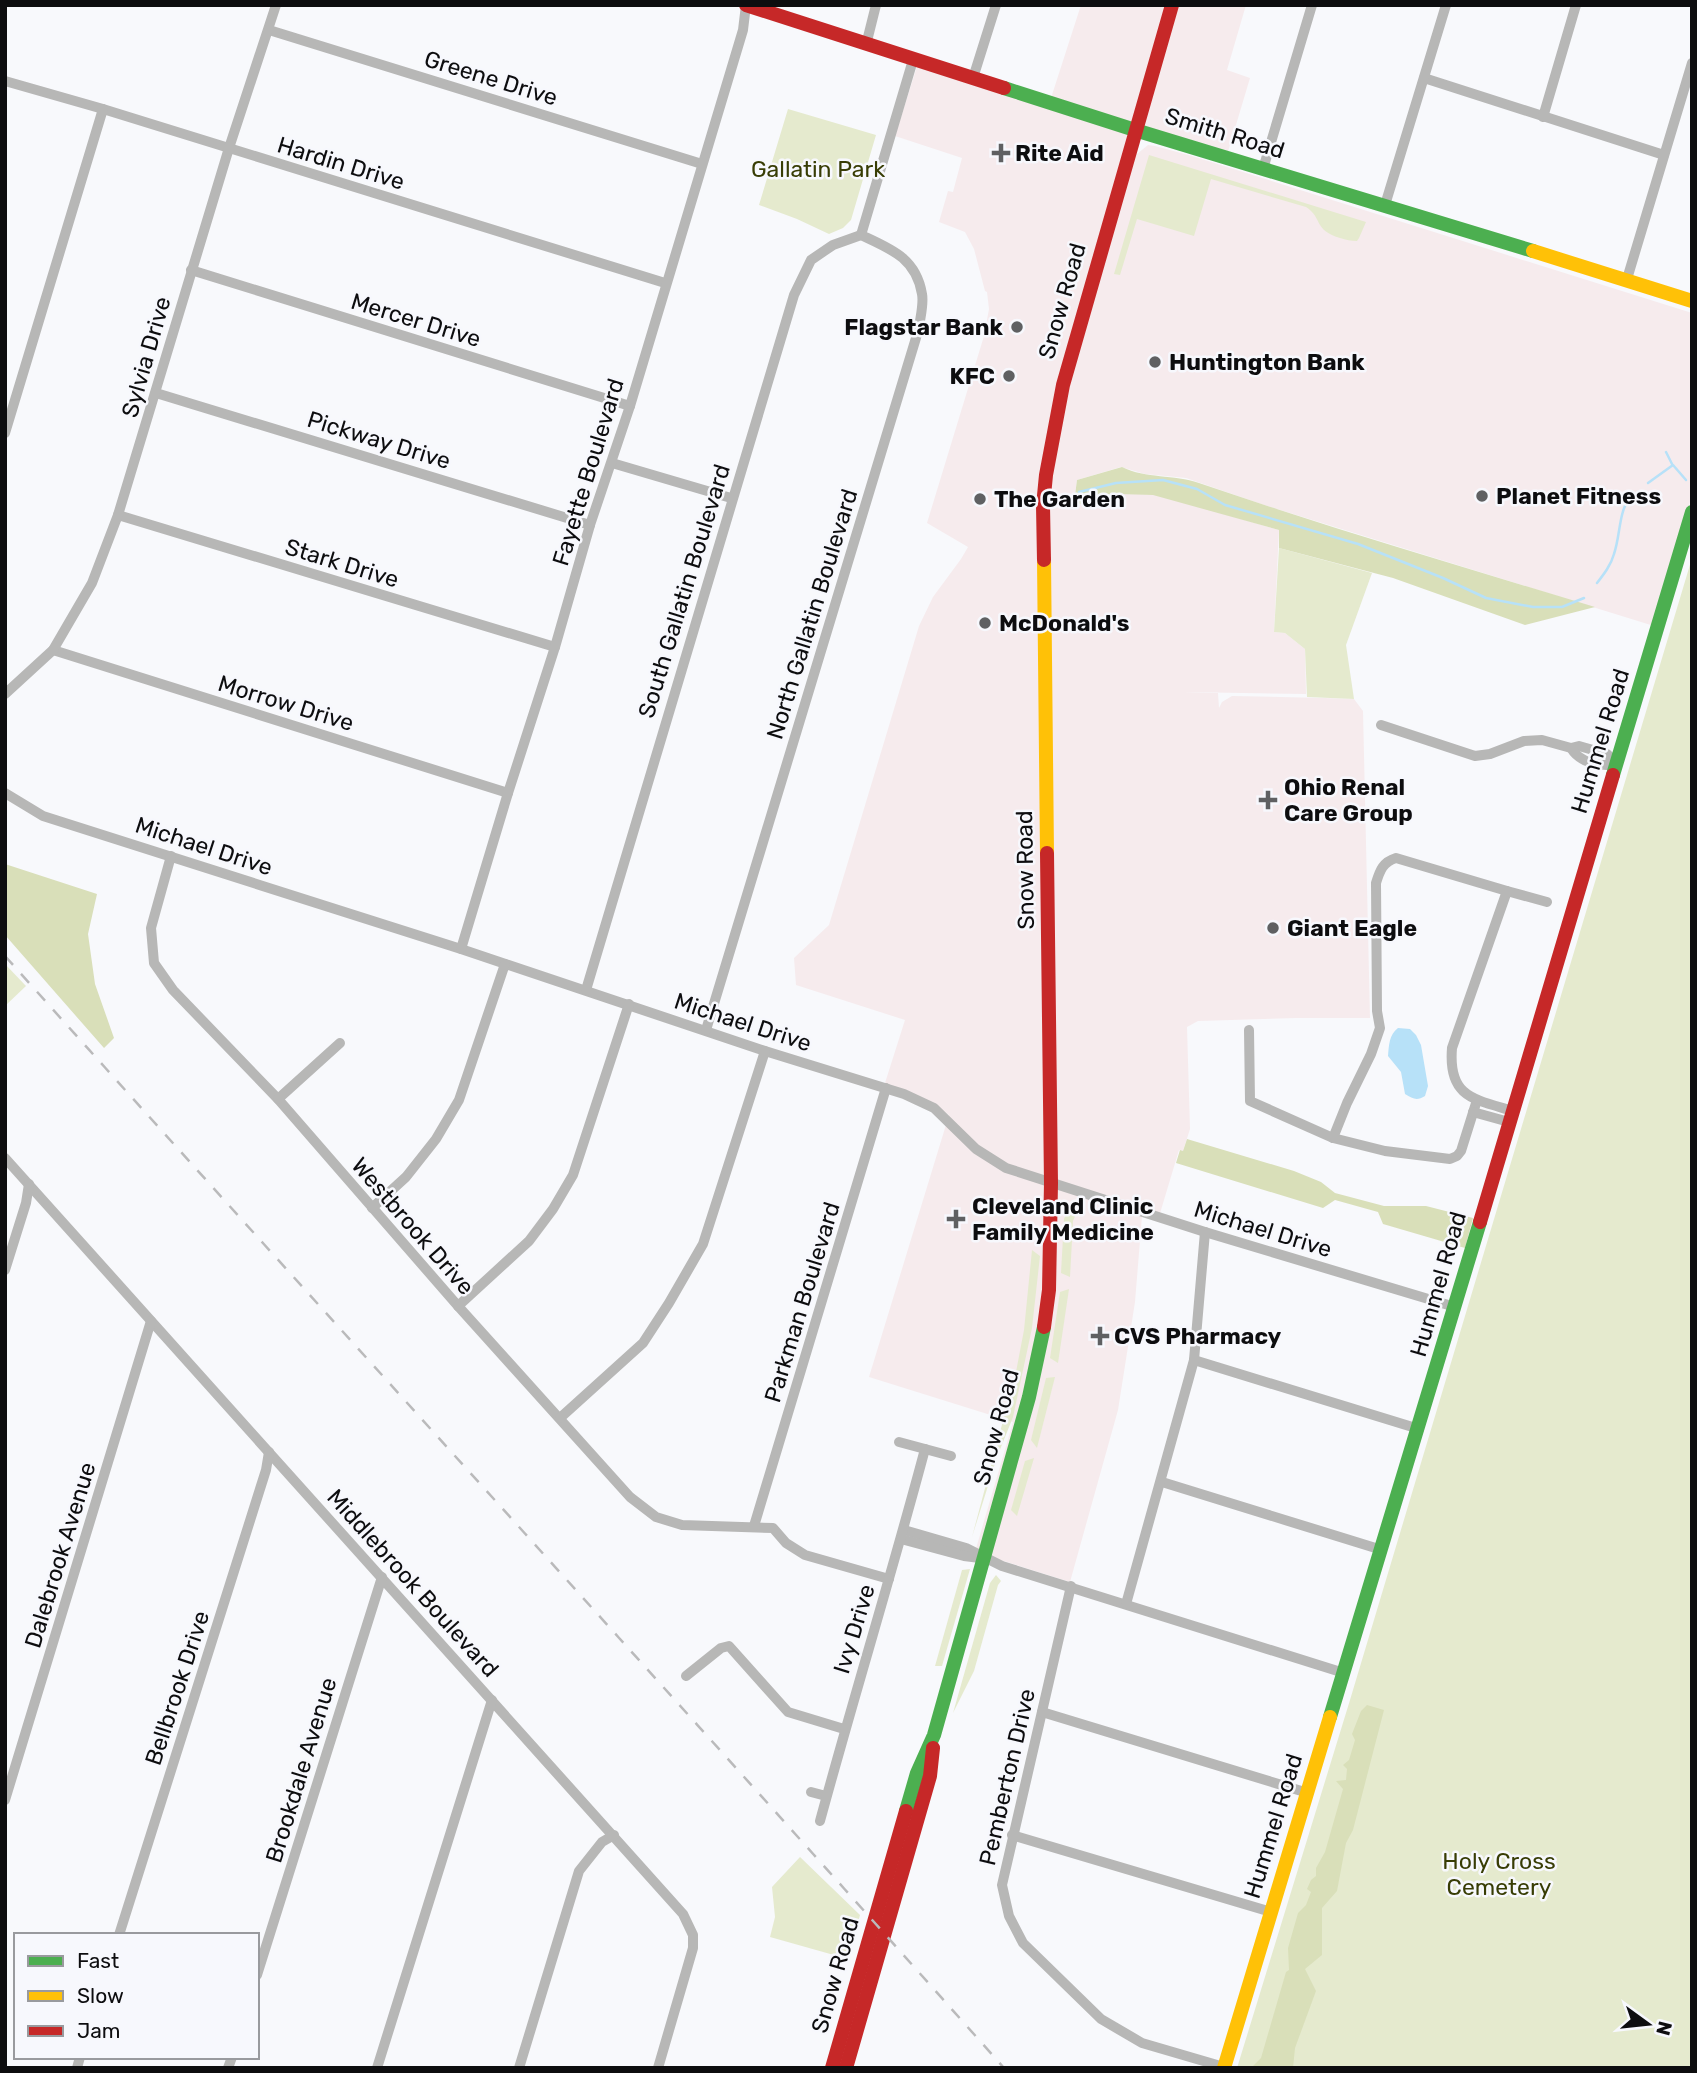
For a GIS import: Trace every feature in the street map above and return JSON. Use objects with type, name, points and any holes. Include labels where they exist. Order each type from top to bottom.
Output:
[{"type":"main road","name":"Smith Road","points":[[746,5],[1135,130],[1692,301]]},
{"type":"main road","name":"Snow Road","points":[[832,2068],[917,1773],[934,1735],[1010,1461],[1024,1421],[1043,1331],[1049,1290],[1051,1183],[1043,506],[1045,483],[1053,426],[1070,354],[1172,5]]},
{"type":"main road","name":"Hummel Road","points":[[1224,2068],[1419,1429],[1692,512]]},
{"type":"main road","name":"Snow Road","points":[[846,2068],[930,1776],[934,1735]]},
{"type":"street","name":"Sylvia Drive","points":[[5,694],[53,650],[92,583],[118,515],[191,270],[276,5]]},
{"type":"street","name":"Fayette Boulevard","points":[[461,949],[555,648],[590,525],[630,406],[743,30],[746,5]]},
{"type":"street","points":[[866,45],[876,5]]},
{"type":"street","points":[[973,78],[996,5]]},
{"type":"street","points":[[1263,169],[1312,5]]},
{"type":"street","points":[[1385,205],[1446,5]]},
{"type":"street","points":[[1543,117],[1576,5]]},
{"type":"street","name":"Greene Drive","points":[[269,30],[702,164]]},
{"type":"street","points":[[861,235],[913,60]]},
{"type":"street","points":[[1627,279],[1692,63]]},
{"type":"street","points":[[1424,78],[1664,155]]},
{"type":"street","name":"Hardin Drive","points":[[5,81],[665,283]]},
{"type":"street","points":[[5,433],[103,109]]},
{"type":"street","name":"South Gallatin Boulevard","points":[[586,990],[731,498],[794,295],[811,260],[833,245],[861,235]]},
{"type":"street","name":"North Gallatin Boulevard","points":[[706,1030],[919,328],[922,295],[910,264],[889,248],[861,235]]},
{"type":"street","name":"Mercer Drive","points":[[191,270],[630,406]]},
{"type":"street","name":"Pickway Drive","points":[[156,393],[590,525]]},
{"type":"street","points":[[612,463],[731,498]]},
{"type":"street","name":"Stark Drive","points":[[118,515],[555,648]]},
{"type":"street","name":"Morrow Drive","points":[[53,650],[508,793]]},
{"type":"street","points":[[1381,724],[1475,756],[1529,741],[1551,742],[1571,748],[1576,756],[1585,760],[1604,766],[1616,764]]},
{"type":"street","name":"Michael Drive","points":[[5,793],[43,816],[904,1094],[934,1108],[976,1149],[999,1164],[1051,1183],[1455,1307]]},
{"type":"street","name":"Westbrook Drive","points":[[171,856],[151,929],[154,964],[173,990],[278,1099],[458,1306],[630,1497],[656,1517],[682,1525],[754,1526]]},
{"type":"street","points":[[1333,1138],[1380,1028],[1377,1011],[1376,883],[1381,867],[1396,858],[1547,902]]},
{"type":"street","points":[[1507,891],[1452,1048],[1451,1065],[1459,1087],[1465,1094],[1511,1116]]},
{"type":"street","points":[[372,1208],[406,1177],[436,1139],[459,1100],[505,964]]},
{"type":"street","points":[[458,1306],[529,1241],[553,1209],[573,1175],[629,1004]]},
{"type":"street","points":[[1249,1030],[1250,1101],[1333,1138],[1385,1151],[1450,1159],[1461,1151],[1477,1100]]},
{"type":"street","points":[[278,1099],[340,1043]]},
{"type":"street","points":[[560,1418],[643,1343],[703,1244],[765,1051]]},
{"type":"street","name":"Parkman Boulevard","points":[[754,1526],[886,1088]]},
{"type":"street","points":[[1473,1112],[1511,1116]]},
{"type":"street","name":"Middlebrook Boulevard","points":[[5,1158],[683,1914],[693,1936],[693,1948],[658,2068]]},
{"type":"street","points":[[5,1269],[26,1203],[29,1184]]},
{"type":"street","points":[[1126,1604],[1194,1360],[1205,1232]]},
{"type":"street","name":"Dalebrook Avenue","points":[[5,1800],[151,1321]]},
{"type":"street","points":[[1194,1360],[1419,1429]]},
{"type":"street","points":[[899,1442],[951,1456]]},
{"type":"street","name":"Ivy Drive","points":[[820,1821],[925,1449]]},
{"type":"street","name":"Bellbrook Drive","points":[[120,1933],[266,1470],[269,1452]]},
{"type":"street","points":[[1162,1482],[1382,1550]]},
{"type":"street","points":[[754,1526],[773,1528],[786,1543],[805,1555],[889,1579]]},
{"type":"street","points":[[902,1535],[967,1548],[1002,1566],[1344,1673]]},
{"type":"street","name":"Brookdale Avenue","points":[[259,1969],[382,1577]]},
{"type":"street","name":"Pemberton Drive","points":[[1071,1586],[1002,1885],[1009,1916],[1023,1943],[1101,2019],[1142,2043],[1224,2068]]},
{"type":"street","points":[[686,1676],[721,1648],[729,1646],[788,1712],[844,1729]]},
{"type":"street","points":[[377,2068],[492,1700]]},
{"type":"street","points":[[1042,1712],[1308,1793]]},
{"type":"street","points":[[811,1792],[826,1796]]},
{"type":"street","points":[[519,2068],[579,1871],[602,1842],[614,1835]]},
{"type":"street","points":[[1012,1835],[1270,1912]]},
{"type":"shaded area","points":[[1081,5],[1246,5],[1227,70],[1250,78],[1227,155],[1143,129],[1137,154],[1148,145],[1192,156],[1692,313],[1692,495],[1654,626],[1261,504],[1186,478],[1145,474],[1121,467],[1077,480],[1074,502],[1116,493],[1159,495],[1279,530],[1274,632],[1285,633],[1305,649],[1306,694],[1184,692],[1218,693],[1219,708],[1222,702],[1232,696],[1354,699],[1363,711],[1370,1018],[1198,1021],[1187,1027],[1190,1129],[1183,1151],[1179,1150],[1158,1220],[1142,1216],[1135,1302],[1118,1410],[1070,1582],[975,1552],[1013,1422],[869,1377],[949,1115],[928,1101],[885,1083],[905,1020],[796,985],[794,958],[829,925],[919,626],[933,597],[968,547],[927,523],[984,336],[989,309],[987,292],[974,249],[965,232],[939,222],[948,191],[953,192],[962,158],[895,136],[920,57],[1051,98]]},
{"type":"green space","name":"Gallatin Park","points":[[788,109],[876,135],[851,220],[843,228],[829,234],[759,205]]},
{"type":"green space","points":[[1149,155],[1366,222],[1357,241],[1344,239],[1331,235],[1322,228],[1315,215],[1306,207],[1211,179],[1194,236],[1137,219],[1120,275],[1114,274]]},
{"type":"green space","points":[[1122,467],[1199,483],[1595,607],[1525,625],[1393,578],[1279,548],[1279,530],[1153,495],[1118,494],[1096,498],[1083,504],[1074,503],[1077,480]]},
{"type":"green space","points":[[1279,548],[1372,573],[1346,645],[1354,699],[1307,697],[1305,649],[1285,633],[1274,632]]},
{"type":"green space","name":"Holy Cross Cemetery","points":[[1692,558],[1692,2068],[1237,2068],[1350,1700]]},
{"type":"green space","points":[[5,864],[97,894],[88,934],[95,984],[114,1038],[104,1048],[5,935]]},
{"type":"green space","points":[[5,964],[26,986],[5,1006]]},
{"type":"green space","points":[[1187,1139],[1294,1171],[1321,1182],[1335,1193],[1384,1206],[1426,1206],[1473,1218],[1465,1248],[1383,1224],[1378,1212],[1335,1200],[1323,1208],[1176,1163]]},
{"type":"green space","points":[[1070,1204],[1079,1207],[1073,1221],[1070,1277],[1061,1273],[1064,1219]]},
{"type":"green space","points":[[1032,1250],[1040,1256],[1032,1328],[1013,1417],[997,1457],[972,1537],[1016,1372],[1024,1330]]},
{"type":"green space","points":[[1069,1289],[1058,1363],[1050,1358],[1060,1292]]},
{"type":"green space","points":[[1055,1377],[1037,1448],[1031,1440],[1046,1378]]},
{"type":"green space","points":[[1034,1458],[1017,1516],[1011,1510],[1025,1461]]},
{"type":"green space","points":[[970,1569],[942,1666],[935,1666],[962,1570]]},
{"type":"green space","points":[[996,1575],[1001,1581],[974,1671],[953,1713],[990,1583]]},
{"type":"green space","points":[[1367,1705],[1384,1710],[1353,1830],[1346,1843],[1337,1891],[1322,1908],[1322,1955],[1305,1969],[1316,1991],[1295,2048],[1293,2068],[1251,2068],[1261,2058],[1286,1972],[1289,1970],[1288,1948],[1298,1913],[1306,1905],[1311,1892],[1307,1889],[1316,1876],[1316,1868],[1325,1852],[1343,1789],[1336,1781],[1346,1780],[1347,1769],[1343,1765],[1349,1760],[1355,1740],[1352,1734],[1361,1711]]},
{"type":"green space","points":[[800,1857],[860,1915],[848,1959],[770,1937],[775,1917],[772,1887]]},
{"type":"water","points":[[1398,1028],[1410,1029],[1421,1045],[1428,1086],[1425,1096],[1420,1098],[1405,1094],[1401,1072],[1388,1056],[1391,1037]]},
{"type":"waterway","points":[[1666,452],[1672,464]]},
{"type":"waterway","points":[[1648,483],[1673,465],[1686,480]]},
{"type":"waterway","points":[[1079,492],[1116,483],[1163,480],[1197,489],[1225,505],[1358,544],[1486,598],[1533,607],[1562,607],[1584,598]]},
{"type":"waterway","points":[[1597,583],[1613,558],[1622,515],[1632,494]]},
{"type":"railway","points":[[5,956],[1004,2068]]},
{"type":"traffic: fast","points":[[1004,88],[1533,251]]},
{"type":"traffic: fast","points":[[1613,775],[1692,512]]},
{"type":"traffic: fast","points":[[1330,1717],[1480,1222]]},
{"type":"traffic: fast","points":[[906,1811],[917,1773],[934,1735],[1029,1397],[1044,1327]]},
{"type":"traffic: slow","points":[[1533,251],[1692,301]]},
{"type":"traffic: slow","points":[[1044,560],[1047,853]]},
{"type":"traffic: slow","points":[[1224,2068],[1330,1717]]},
{"type":"traffic: jam","points":[[746,5],[1004,88]]},
{"type":"traffic: jam","points":[[1044,560],[1043,506],[1046,475],[1063,385],[1172,5]]},
{"type":"traffic: jam","points":[[1480,1222],[1613,775]]},
{"type":"traffic: jam","points":[[1044,1327],[1049,1290],[1051,1183],[1047,853]]},
{"type":"traffic: jam","points":[[846,2068],[930,1776],[933,1748]]},
{"type":"traffic: jam","points":[[832,2068],[906,1811]]},
{"type":"place","name":"Rite Aid","points":[[1001,153]]},
{"type":"place","name":"Flagstar Bank","points":[[1017,327]]},
{"type":"place","name":"Huntington Bank","points":[[1155,362]]},
{"type":"place","name":"KFC","points":[[1009,376]]},
{"type":"place","name":"Planet Fitness","points":[[1482,496]]},
{"type":"place","name":"The Garden","points":[[980,499]]},
{"type":"place","name":"McDonald's","points":[[985,623]]},
{"type":"place","name":"Ohio Renal Care Group","points":[[1268,800]]},
{"type":"place","name":"Giant Eagle","points":[[1273,928]]},
{"type":"place","name":"Cleveland Clinic Family Medicine","points":[[956,1219]]},
{"type":"place","name":"CVS Pharmacy","points":[[1100,1336]]}]
